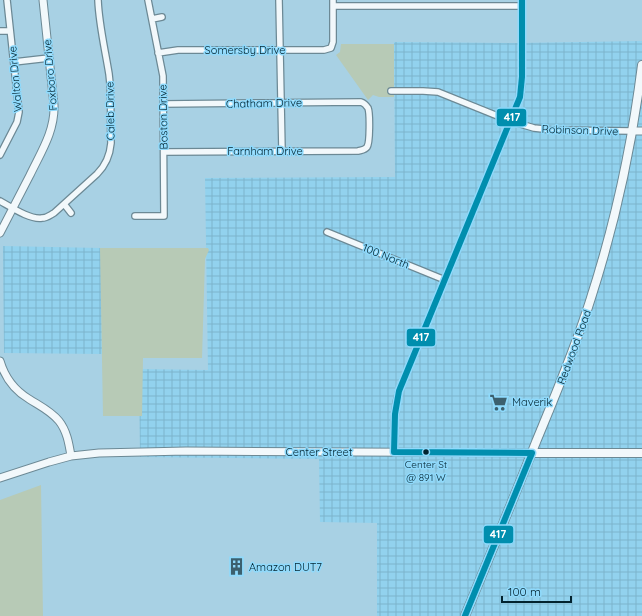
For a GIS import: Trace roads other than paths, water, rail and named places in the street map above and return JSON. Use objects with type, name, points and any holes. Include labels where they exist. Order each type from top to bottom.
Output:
[{"type":"main road","name":"Redwood Road","points":[[465,616],[562,381],[590,301],[611,231],[626,166],[642,65]]},
{"type":"main road","name":"Center Street","points":[[532,453],[642,453]]},
{"type":"street","name":"Walton Drive","points":[[0,155],[19,115],[7,0]]},
{"type":"street","name":"Foxboro Drive","points":[[0,233],[47,141],[53,124],[54,110],[43,0]]},
{"type":"street","name":"Caleb Drive","points":[[13,208],[30,217],[46,217],[64,204],[100,171],[105,164],[110,151],[111,143],[109,80],[99,21],[98,0]]},
{"type":"street","name":"Boston Drive","points":[[135,216],[164,216],[162,76],[148,0]]},
{"type":"street","points":[[280,0],[282,151]]},
{"type":"street","points":[[333,3],[522,3],[522,86],[518,103],[399,391],[395,412],[394,452]]},
{"type":"street","name":"Somersby Drive","points":[[158,53],[178,50],[324,50],[332,48],[333,3]]},
{"type":"street","points":[[152,19],[162,17]]},
{"type":"street","points":[[0,31],[10,31]]},
{"type":"street","points":[[14,62],[49,58]]},
{"type":"street","name":"Robinson Drive","points":[[392,91],[438,92],[510,121],[534,128],[552,130],[632,131]]},
{"type":"street","name":"Chatham Drive","points":[[163,104],[358,102],[365,104],[368,109],[369,141],[366,148]]},
{"type":"street","points":[[632,131],[642,131]]},
{"type":"street","name":"Farnham Drive","points":[[164,152],[358,151],[366,148]]},
{"type":"street","points":[[0,201],[13,208]]},
{"type":"street","points":[[64,204],[71,213]]},
{"type":"street","name":"100 North","points":[[327,232],[445,280]]},
{"type":"street","points":[[0,361],[6,377],[14,388],[47,410],[59,422],[66,435],[72,456]]},
{"type":"street","name":"Center Street","points":[[0,478],[72,456],[103,453],[181,451],[532,453]]},
{"type":"place","name":"Maverik","points":[[499,402]]},
{"type":"place","name":"Center St @ 891 W","points":[[426,452]]},
{"type":"place","name":"Amazon DUT7","points":[[236,567]]}]
